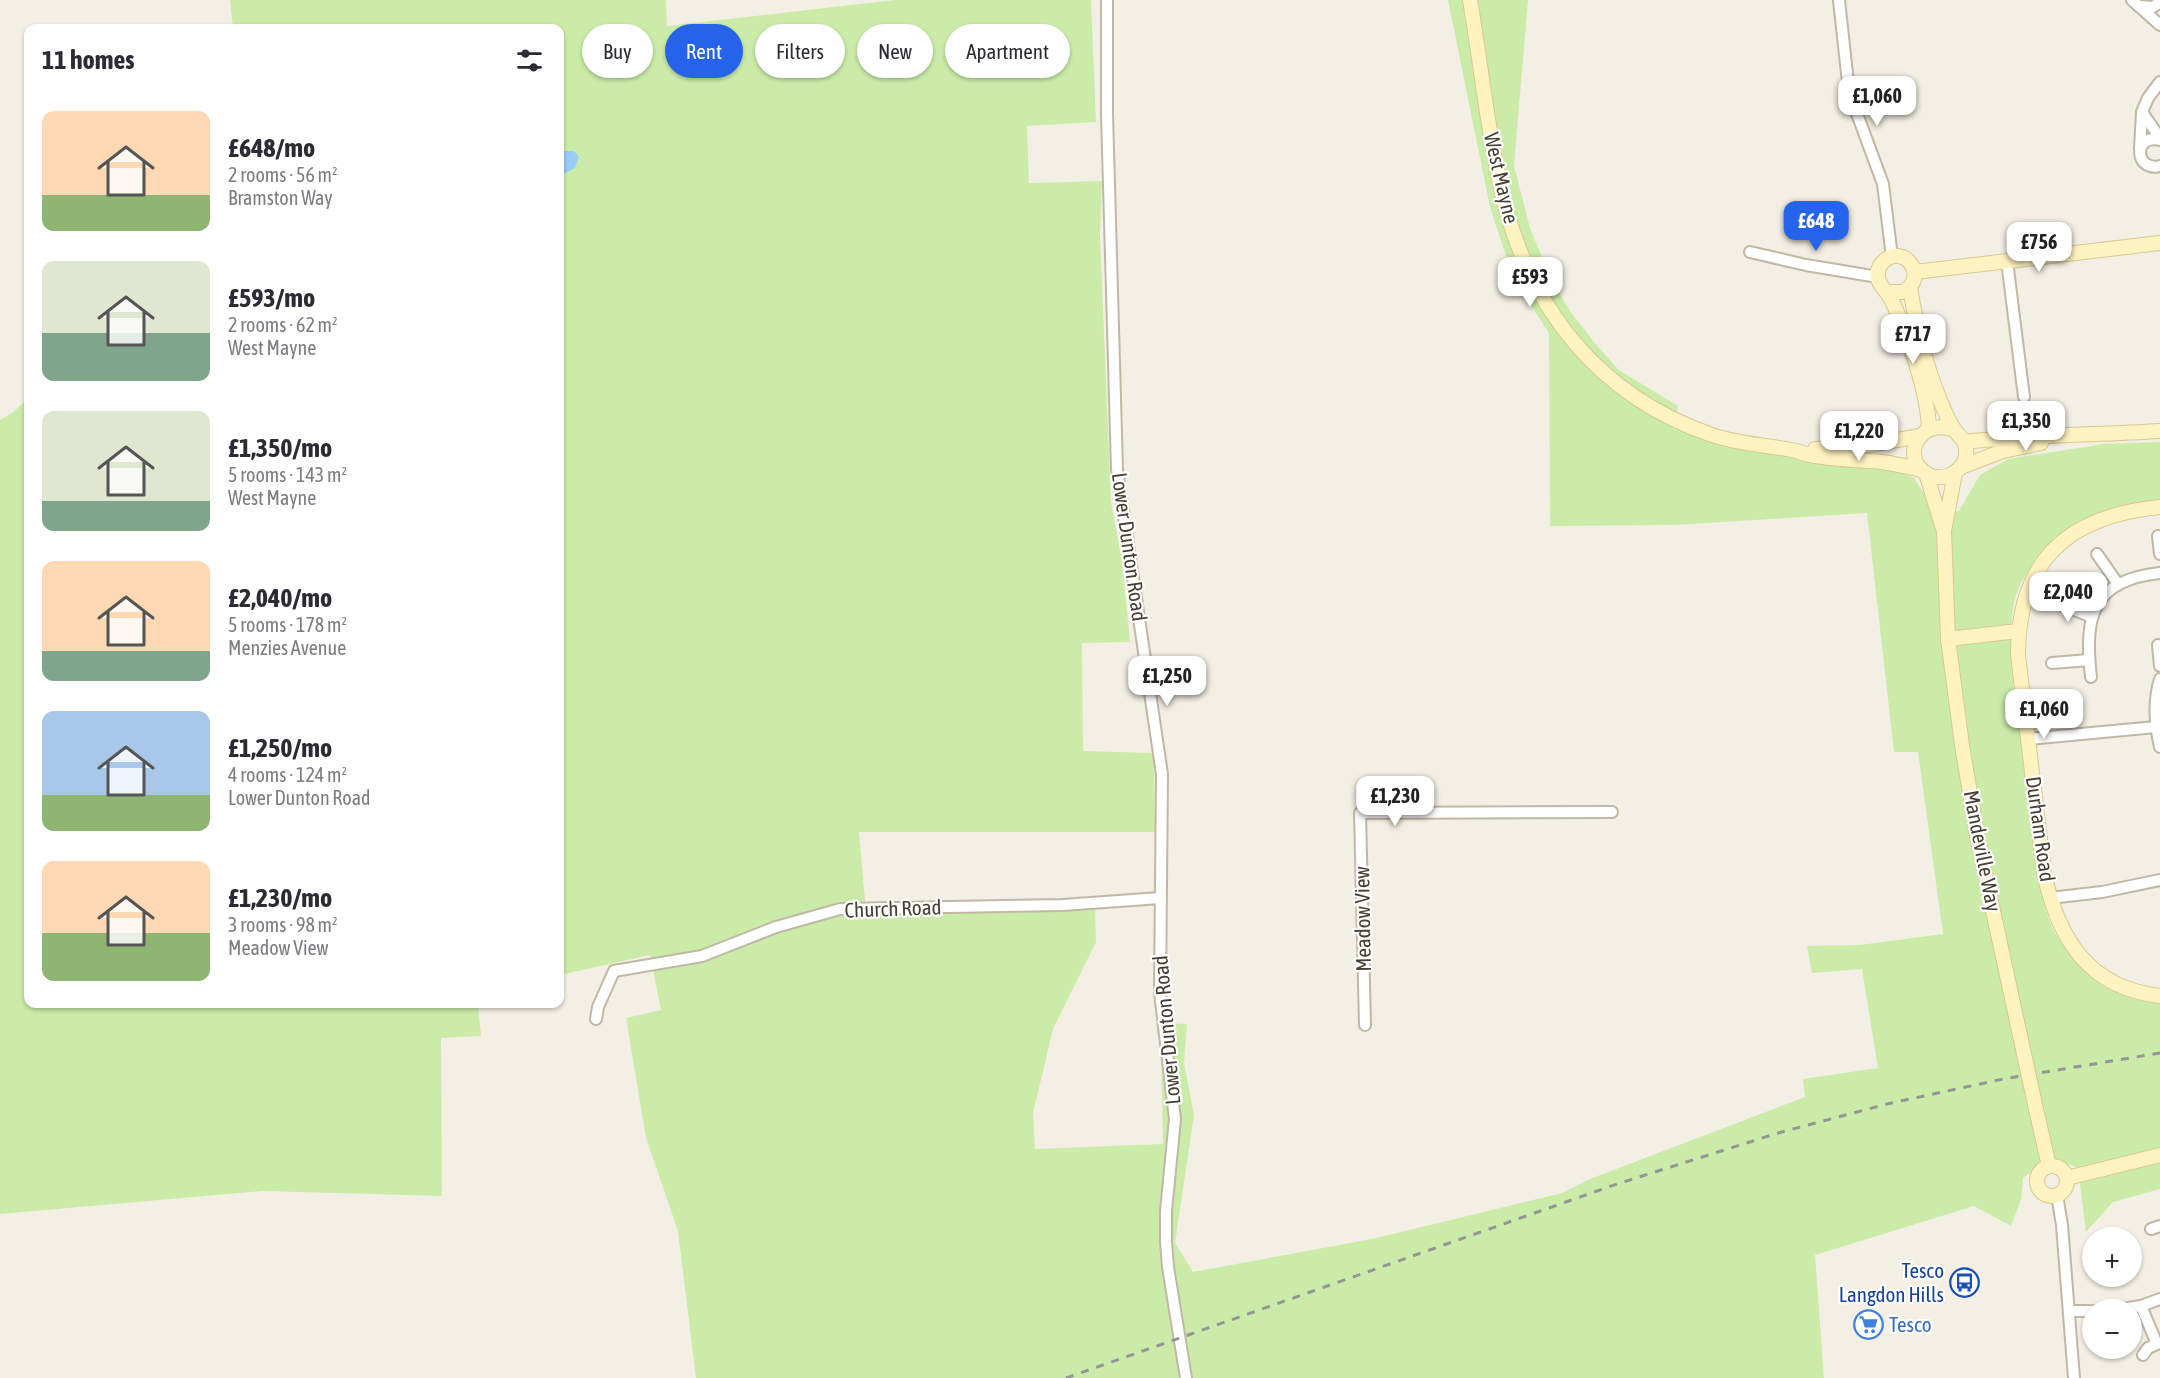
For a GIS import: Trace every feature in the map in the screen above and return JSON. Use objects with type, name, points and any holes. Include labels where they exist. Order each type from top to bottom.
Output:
[{"type":"main road","name":"West Mayne","points":[[1470,0],[1487,117],[1503,195],[1523,260],[1558,322],[1587,358],[1634,397],[1664,414],[1712,435],[1763,447],[1886,463],[1924,472]]},
{"type":"main road","points":[[1915,272],[2160,243]]},
{"type":"main road","points":[[1888,292],[1899,294],[1910,288],[1915,279],[1911,263],[1906,259],[1892,257],[1883,262],[1878,277],[1882,287],[1888,292],[1904,326],[1927,406],[1924,432],[1915,450],[1915,457],[1924,472],[1941,478],[2003,451],[2088,435]]},
{"type":"main road","points":[[1910,288],[1916,318],[1939,398],[1954,430],[1964,441],[1966,455],[1958,470]]},
{"type":"main road","points":[[1924,432],[1937,426],[1954,430]]},
{"type":"main road","points":[[1964,441],[2051,434],[2088,435],[2160,431]]},
{"type":"main road","name":"West Mayne","points":[[1792,450],[1863,446],[1924,432]]},
{"type":"main road","name":"Mandeville Way","points":[[1958,470],[1944,531],[1948,639],[1978,841],[2049,1166]]},
{"type":"main road","name":"Mandeville Way","points":[[1924,472],[1944,531]]},
{"type":"main road","name":"Durham Road","points":[[2160,507],[2108,517],[2077,531],[2058,546],[2042,564],[2029,586],[2020,614],[2018,631],[2018,655],[2044,873],[2050,898],[2064,935],[2088,964],[2112,981],[2139,992],[2160,996]]},
{"type":"main road","points":[[1948,639],[2018,631]]},
{"type":"main road","points":[[2067,1178],[2160,1155]]},
{"type":"main road","points":[[2049,1166],[2058,1167],[2064,1171],[2067,1178],[2065,1189],[2057,1196],[2044,1194],[2037,1183],[2040,1172],[2049,1166]]},
{"type":"street","name":"Lower Dunton Road","points":[[1107,0],[1107,114],[1117,469],[1162,774],[1159,961],[1161,1014],[1175,1119],[1166,1211],[1166,1242],[1169,1279],[1186,1378]]},
{"type":"street","points":[[1839,0],[1849,92],[1883,184],[1892,257]]},
{"type":"street","points":[[2134,2],[2153,8],[2160,2]]},
{"type":"street","points":[[2134,2],[2160,25]]},
{"type":"street","points":[[2160,82],[2145,103],[2142,112],[2140,152],[2143,162],[2147,165],[2160,166]]},
{"type":"street","points":[[2142,112],[2160,139]]},
{"type":"street","points":[[2140,152],[2145,142],[2150,139],[2160,139]]},
{"type":"street","points":[[1750,252],[1806,265],[1878,277]]},
{"type":"street","points":[[2007,261],[2024,397]]},
{"type":"street","points":[[2158,536],[2160,554]]},
{"type":"street","points":[[2097,554],[2118,584]]},
{"type":"street","points":[[2091,677],[2089,660],[2092,617],[2099,600],[2118,584],[2140,575],[2160,573]]},
{"type":"street","points":[[2055,602],[2092,617]]},
{"type":"street","points":[[2158,645],[2160,666]]},
{"type":"street","points":[[2052,663],[2089,660]]},
{"type":"street","points":[[2160,679],[2156,691],[2156,727],[2160,747]]},
{"type":"street","points":[[2028,740],[2156,727]]},
{"type":"street","name":"Meadow View","points":[[1365,1024],[1360,813],[1612,812]]},
{"type":"street","points":[[2050,898],[2102,892],[2160,880]]},
{"type":"street","name":"Church Road","points":[[596,1018],[598,1007],[614,971],[702,956],[776,927],[840,909],[1063,905],[1160,898]]},
{"type":"street","points":[[2057,1196],[2062,1225],[2074,1378]]},
{"type":"street","points":[[2142,1306],[2160,1299]]},
{"type":"street","points":[[2142,1308],[2158,1343],[2148,1348],[2143,1355]]},
{"type":"street","points":[[2070,1311],[2082,1311]]},
{"type":"green space","points":[[230,0],[666,0],[665,78],[743,78],[743,24],[685,24],[895,0],[1091,0],[1096,122],[1027,126],[1029,183],[1102,181],[1100,236],[1111,502],[1122,559],[1130,642],[1082,643],[1083,751],[1154,753],[1155,832],[859,832],[866,912],[1095,910],[1096,942],[1053,1029],[1033,1113],[1035,1149],[1163,1144],[1161,1051],[1156,1023],[1187,1024],[1184,1063],[1194,1115],[1175,1243],[1193,1272],[1372,1239],[1562,1193],[1590,1179],[1805,1097],[1803,1079],[1878,1068],[1862,969],[1812,973],[1807,946],[1860,945],[1943,934],[1918,752],[1894,752],[1867,513],[1673,525],[1550,526],[1549,333],[1514,280],[1490,207],[1448,0],[1528,0],[1514,166],[1530,228],[1552,281],[1572,314],[1594,342],[1619,370],[1678,406],[1673,429],[1797,459],[1892,469],[1914,478],[1937,514],[1959,511],[1980,475],[2008,459],[2104,444],[2160,442],[2160,501],[2136,504],[2096,514],[2079,521],[2049,544],[2018,589],[2012,618],[2011,647],[2033,840],[2043,899],[2051,925],[2067,951],[2094,977],[2126,996],[2140,1001],[2160,1003],[2160,1189],[2113,1202],[2090,1227],[2085,1227],[2078,1168],[2062,1163],[2049,1163],[2023,1178],[2021,1200],[2011,1226],[1974,1206],[1815,1255],[1824,1378],[696,1378],[678,1231],[646,1138],[626,1018],[661,1010],[650,955],[564,974],[564,24],[233,24]]},
{"type":"green space","points":[[24,402],[24,1008],[478,1008],[481,1036],[441,1038],[442,1196],[262,1191],[0,1214],[0,420]]},
{"type":"water","points":[[564,151],[574,151],[579,157],[575,168],[564,174]]},
{"type":"railway","points":[[1066,1378],[1617,1184],[1778,1133],[1887,1104],[2003,1079],[2160,1053]]},
{"type":"place","name":"Tesco Langdon Hills","points":[[1965,1283]]},
{"type":"place","name":"Tesco","points":[[1868,1325]]}]
